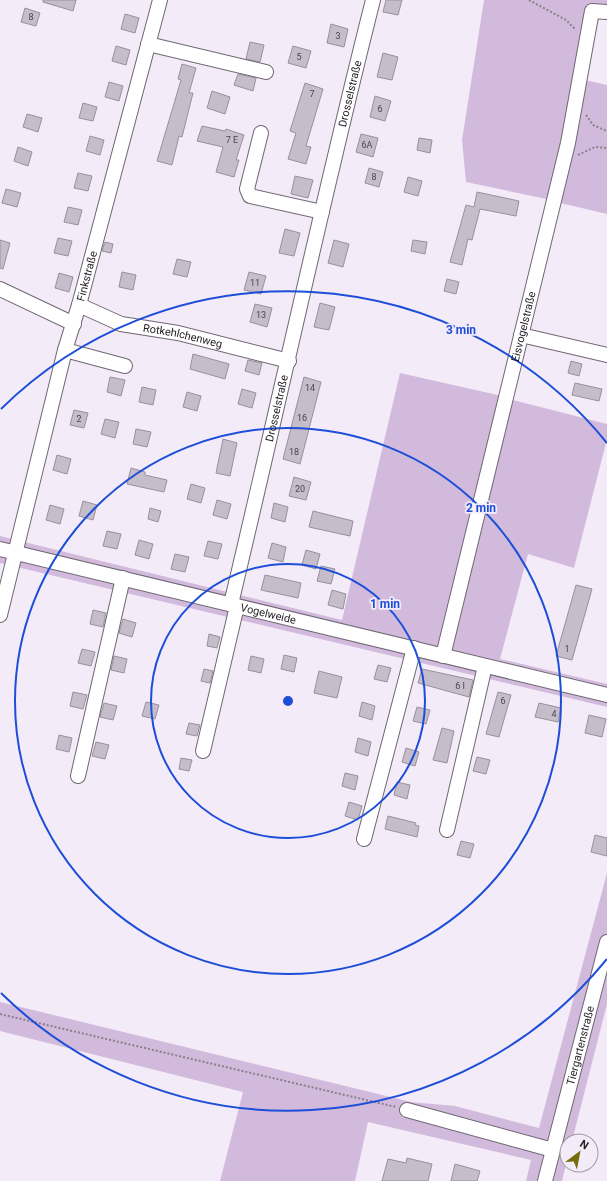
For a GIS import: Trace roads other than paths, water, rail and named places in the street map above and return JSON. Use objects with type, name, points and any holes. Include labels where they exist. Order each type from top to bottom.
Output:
[{"type":"street","name":"Finkstraße","points":[[0,615],[65,350],[74,324],[160,0]]},
{"type":"street","name":"Drosselstraße","points":[[203,751],[234,605],[322,212],[345,111],[373,0]]},
{"type":"street","name":"Eisvogelstraße","points":[[444,656],[564,161],[592,11],[607,12]]},
{"type":"street","points":[[148,44],[266,72]]},
{"type":"street","points":[[261,133],[247,189],[250,196],[322,212]]},
{"type":"street","points":[[0,289],[74,324]]},
{"type":"street","name":"Rotkehlchenweg","points":[[79,305],[121,324],[178,333],[289,361]]},
{"type":"street","points":[[521,335],[607,355]]},
{"type":"street","points":[[65,350],[125,366]]},
{"type":"street","name":"Vogelweide","points":[[0,549],[607,695]]},
{"type":"street","points":[[78,776],[123,578]]},
{"type":"street","points":[[364,840],[414,648]]},
{"type":"street","points":[[447,830],[485,666]]},
{"type":"street","name":"Tiergartenstraße","points":[[544,1181],[607,942]]},
{"type":"street","points":[[407,1110],[553,1150]]}]
